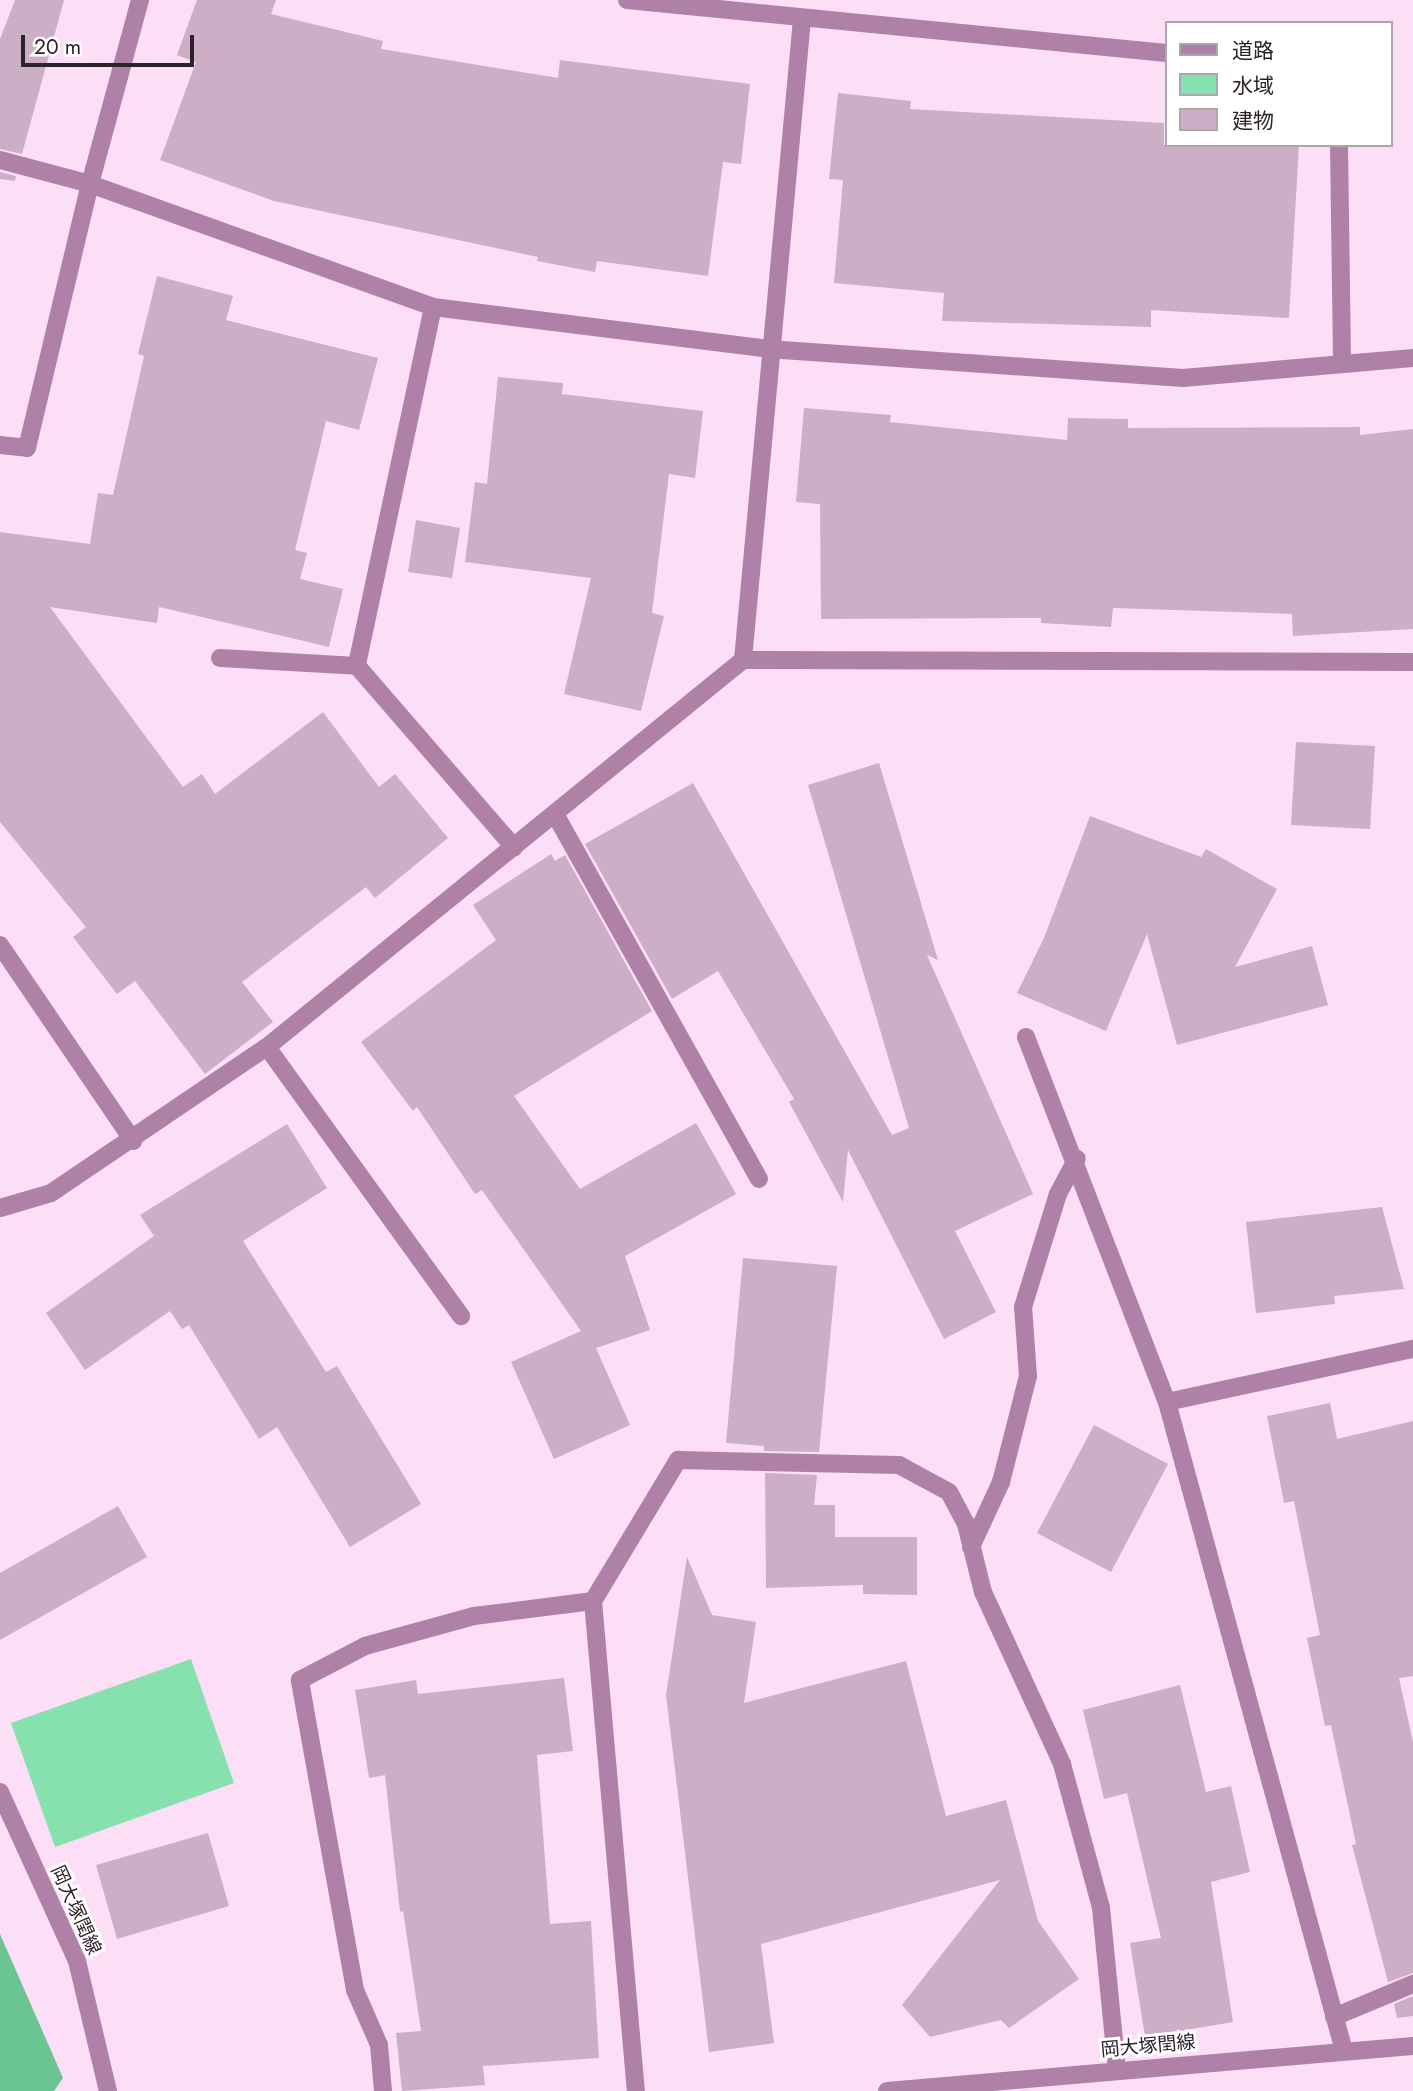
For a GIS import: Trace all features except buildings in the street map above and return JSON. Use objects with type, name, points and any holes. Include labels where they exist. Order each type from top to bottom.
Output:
[{"type":"street","points":[[0,445],[27,448],[90,184],[140,0]]},
{"type":"street","points":[[627,0],[1164,53]]},
{"type":"street","points":[[743,660],[768,349],[802,19]]},
{"type":"street","points":[[1339,147],[1342,362]]},
{"type":"street","points":[[0,160],[90,184],[433,306],[768,349],[1183,378],[1342,362],[1413,358]]},
{"type":"street","points":[[357,666],[433,306]]},
{"type":"street","points":[[220,658],[357,666],[514,846]]},
{"type":"street","points":[[0,1208],[51,1193],[133,1141],[267,1047],[743,660],[1413,662]]},
{"type":"street","points":[[555,814],[758,1179]]},
{"type":"street","points":[[0,945],[133,1141]]},
{"type":"street","points":[[1026,1037],[1076,1159],[1167,1402],[1344,2051]]},
{"type":"street","points":[[267,1047],[461,1316]]},
{"type":"street","points":[[971,1547],[1001,1482],[1028,1376],[1023,1307],[1058,1194],[1076,1159]]},
{"type":"street","points":[[1167,1402],[1413,1349]]},
{"type":"street","points":[[636,2091],[593,1601],[678,1460],[899,1465],[949,1492],[966,1524],[983,1592],[1062,1764],[1101,1908],[1117,2070]]},
{"type":"street","points":[[383,2091],[379,2045],[355,1990],[300,1680],[365,1646],[449,1622],[593,1601]]},
{"type":"street","name":"岡大塚閏線","points":[[0,1792],[77,1961],[108,2091]]},
{"type":"street","points":[[1334,2017],[1413,1984]]},
{"type":"street","name":"岡大塚閏線","points":[[887,2091],[1413,2046]]},
{"type":"shaded area","points":[[0,1934],[63,2078],[54,2091],[0,2091]]},
{"type":"water","points":[[191,1659],[234,1783],[55,1847],[11,1723]]}]
